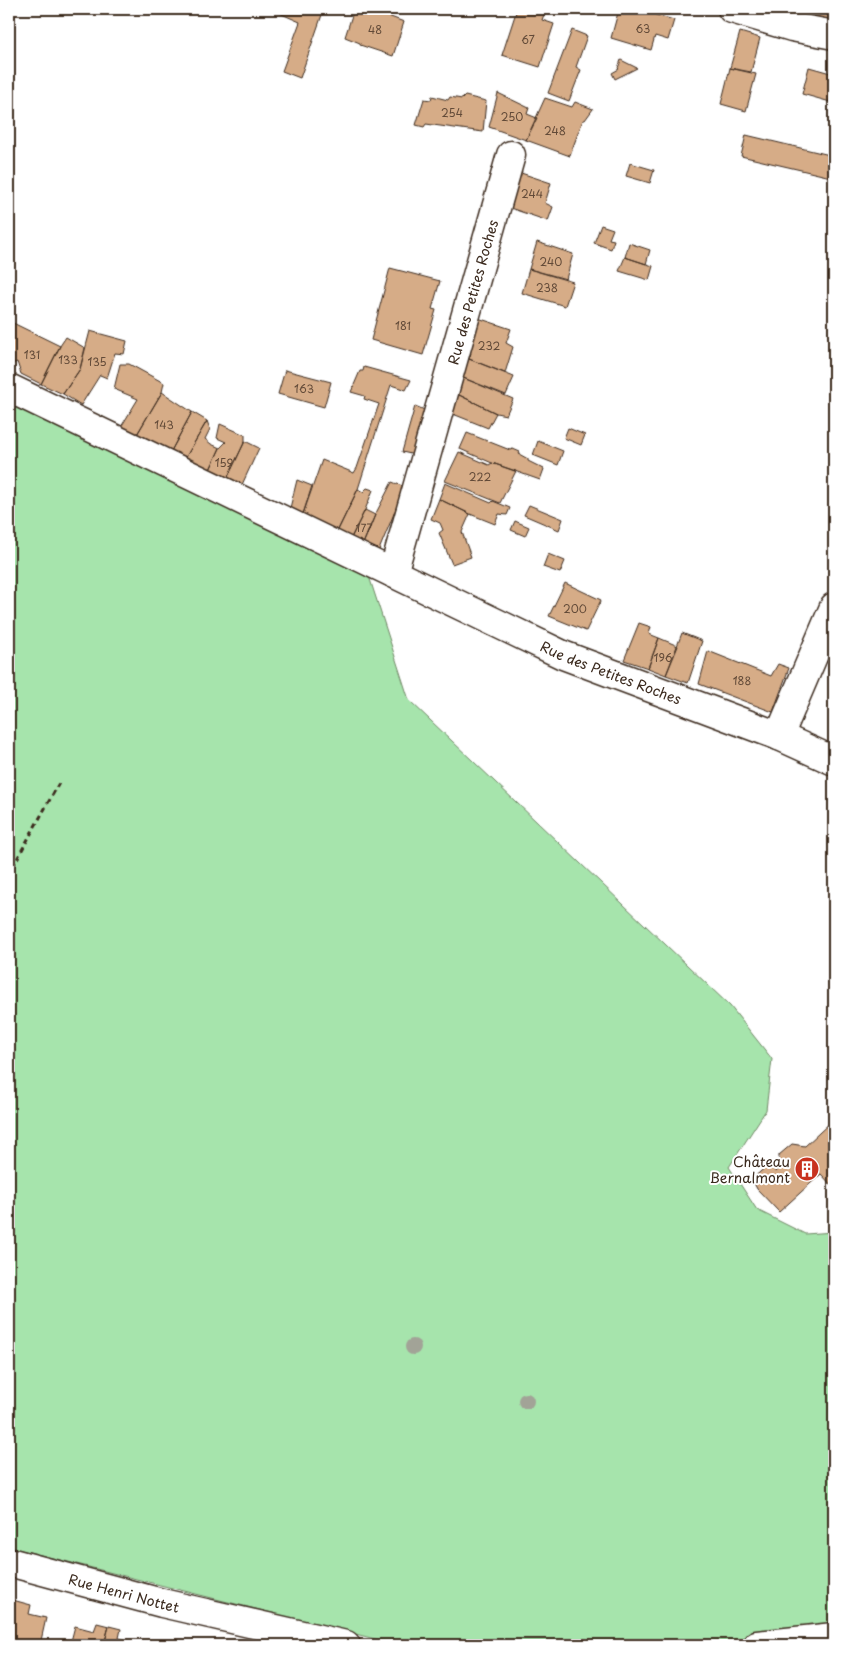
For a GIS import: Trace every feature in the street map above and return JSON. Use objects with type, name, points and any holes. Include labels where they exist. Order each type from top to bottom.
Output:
[{"type":"street","points":[[732,9],[792,26],[834,35]]},
{"type":"street","name":"Rue des Petites Roches","points":[[393,573],[511,155]]},
{"type":"street","name":"Rue des Petites Roches","points":[[9,388],[563,655],[779,736],[834,761]]},
{"type":"street","points":[[779,736],[834,607]]},
{"type":"street","name":"Rue Henri Nottet","points":[[9,1562],[162,1603],[237,1633],[346,1645]]},
{"type":"street","points":[[757,1645],[834,1637]]},
{"type":"path","points":[[9,884],[12,868],[59,783]]},
{"type":"green space","points":[[9,392],[366,567],[409,700],[730,1006],[772,1059],[766,1110],[729,1167],[757,1210],[805,1234],[834,1232],[834,1645],[399,1645],[9,1547]]},
{"type":"building","points":[[279,9],[324,9],[300,78],[282,71],[300,22],[277,12]]},
{"type":"building","points":[[354,9],[381,9],[380,13],[404,22],[393,56],[360,45],[360,43],[345,37]]},
{"type":"building","points":[[517,9],[546,9],[542,20],[554,24],[540,67],[502,55]]},
{"type":"building","points":[[619,9],[635,9],[674,20],[668,40],[655,36],[651,50],[611,38]]},
{"type":"building","points":[[817,9],[834,9],[834,21],[815,16]]},
{"type":"building","points":[[572,30],[587,36],[576,67],[581,70],[569,101],[548,93]]},
{"type":"building","points":[[740,32],[760,38],[751,72],[730,68]]},
{"type":"building","points":[[621,60],[637,68],[615,79],[612,73],[619,69]]},
{"type":"building","points":[[809,67],[834,74],[834,103],[802,94]]},
{"type":"building","points":[[730,68],[756,74],[746,111],[721,104]]},
{"type":"building","points":[[498,93],[529,108],[527,114],[537,118],[526,140],[489,127]]},
{"type":"building","points":[[432,96],[448,100],[450,97],[462,99],[465,96],[486,101],[483,132],[426,124],[424,127],[416,125],[424,99],[431,100]]},
{"type":"building","points":[[545,98],[572,107],[575,102],[593,109],[583,120],[570,155],[568,155],[570,156],[526,140]]},
{"type":"building","points":[[746,135],[834,156],[831,177],[741,156]]},
{"type":"building","points":[[630,163],[654,170],[650,183],[626,176]]},
{"type":"building","points":[[521,173],[551,183],[545,203],[553,207],[548,221],[510,208]]},
{"type":"building","points":[[601,225],[613,229],[609,239],[614,240],[611,249],[594,243]]},
{"type":"building","points":[[537,242],[573,254],[566,279],[529,269]]},
{"type":"building","points":[[629,243],[650,250],[646,264],[625,257]]},
{"type":"building","points":[[625,257],[653,266],[649,280],[619,271]]},
{"type":"building","points":[[390,268],[440,281],[432,309],[436,310],[423,355],[371,340]]},
{"type":"building","points":[[529,269],[573,282],[565,306],[522,293]]},
{"type":"building","points":[[475,317],[511,329],[506,343],[513,347],[505,373],[469,359],[471,353],[467,351]]},
{"type":"building","points":[[13,323],[60,346],[41,384],[21,374],[17,362],[12,364],[9,362],[9,331]]},
{"type":"building","points":[[90,331],[127,341],[124,354],[115,353],[107,378],[100,375],[81,405],[63,394],[80,369]]},
{"type":"building","points":[[66,337],[85,348],[80,369],[63,394],[41,384]]},
{"type":"building","points":[[469,359],[514,377],[506,395],[461,377]]},
{"type":"building","points":[[120,364],[129,364],[164,383],[162,392],[136,436],[121,427],[138,399],[114,389]]},
{"type":"building","points":[[364,367],[411,380],[406,390],[391,385],[358,489],[337,532],[302,517],[322,460],[354,473],[357,468],[379,404],[364,399],[365,396],[351,392],[360,371],[363,371]]},
{"type":"building","points":[[285,370],[331,382],[324,407],[278,394]]},
{"type":"building","points":[[461,377],[513,399],[506,415],[496,413],[455,393]]},
{"type":"building","points":[[162,392],[192,412],[170,453],[136,436]]},
{"type":"building","points":[[455,393],[496,413],[488,428],[448,412]]},
{"type":"building","points":[[415,406],[427,411],[415,455],[402,452]]},
{"type":"building","points":[[192,412],[207,421],[183,462],[170,453]]},
{"type":"building","points":[[207,421],[210,429],[205,439],[220,448],[207,476],[183,462]]},
{"type":"building","points":[[220,424],[245,435],[245,441],[225,483],[207,476],[220,448],[226,442],[217,438]]},
{"type":"building","points":[[568,428],[585,435],[581,445],[564,438]]},
{"type":"building","points":[[467,433],[520,452],[519,454],[528,459],[528,461],[544,469],[540,480],[460,449]]},
{"type":"building","points":[[245,441],[259,448],[240,489],[225,483]]},
{"type":"building","points":[[538,441],[563,451],[558,465],[533,455]]},
{"type":"building","points":[[459,452],[489,465],[492,463],[516,471],[500,503],[445,481]]},
{"type":"building","points":[[297,480],[312,486],[302,517],[289,512]]},
{"type":"building","points":[[392,482],[405,487],[379,550],[363,544]]},
{"type":"building","points":[[445,483],[491,503],[493,501],[510,508],[507,515],[499,514],[495,524],[439,499]]},
{"type":"building","points":[[367,488],[373,490],[351,538],[337,532],[358,489],[363,492]]},
{"type":"building","points":[[439,499],[470,514],[462,532],[471,557],[452,564],[439,533],[443,530],[440,523],[431,519]]},
{"type":"building","points":[[529,505],[563,519],[559,530],[524,515]]},
{"type":"building","points":[[365,510],[375,515],[363,544],[351,538]]},
{"type":"building","points":[[515,521],[529,527],[525,536],[511,530]]},
{"type":"building","points":[[548,554],[565,561],[560,573],[543,567]]},
{"type":"building","points":[[565,583],[601,600],[586,631],[549,616]]},
{"type":"building","points":[[639,623],[651,627],[649,634],[659,638],[648,668],[624,660]]},
{"type":"building","points":[[682,633],[702,641],[688,683],[666,675]]},
{"type":"building","points":[[659,638],[678,646],[666,675],[648,668]]},
{"type":"building","points":[[708,651],[771,676],[778,664],[789,668],[773,712],[699,684]]},
{"type":"building","name":"Château Bernalmont","points":[[834,1119],[834,1188],[821,1174],[779,1212],[757,1189],[752,1179],[768,1165],[776,1172],[783,1165],[779,1161],[779,1155],[792,1144],[805,1146]]},
{"type":"building","points":[[9,1599],[31,1605],[29,1614],[46,1618],[40,1645],[28,1645],[9,1640],[11,1634],[9,1633]]},
{"type":"building","points":[[97,1623],[109,1626],[104,1645],[70,1645],[75,1626],[94,1631]]},
{"type":"building","points":[[109,1626],[121,1629],[119,1638],[136,1643],[136,1645],[104,1645]]},
{"type":"place","name":"Château Bernalmont","points":[[807,1169]]}]
